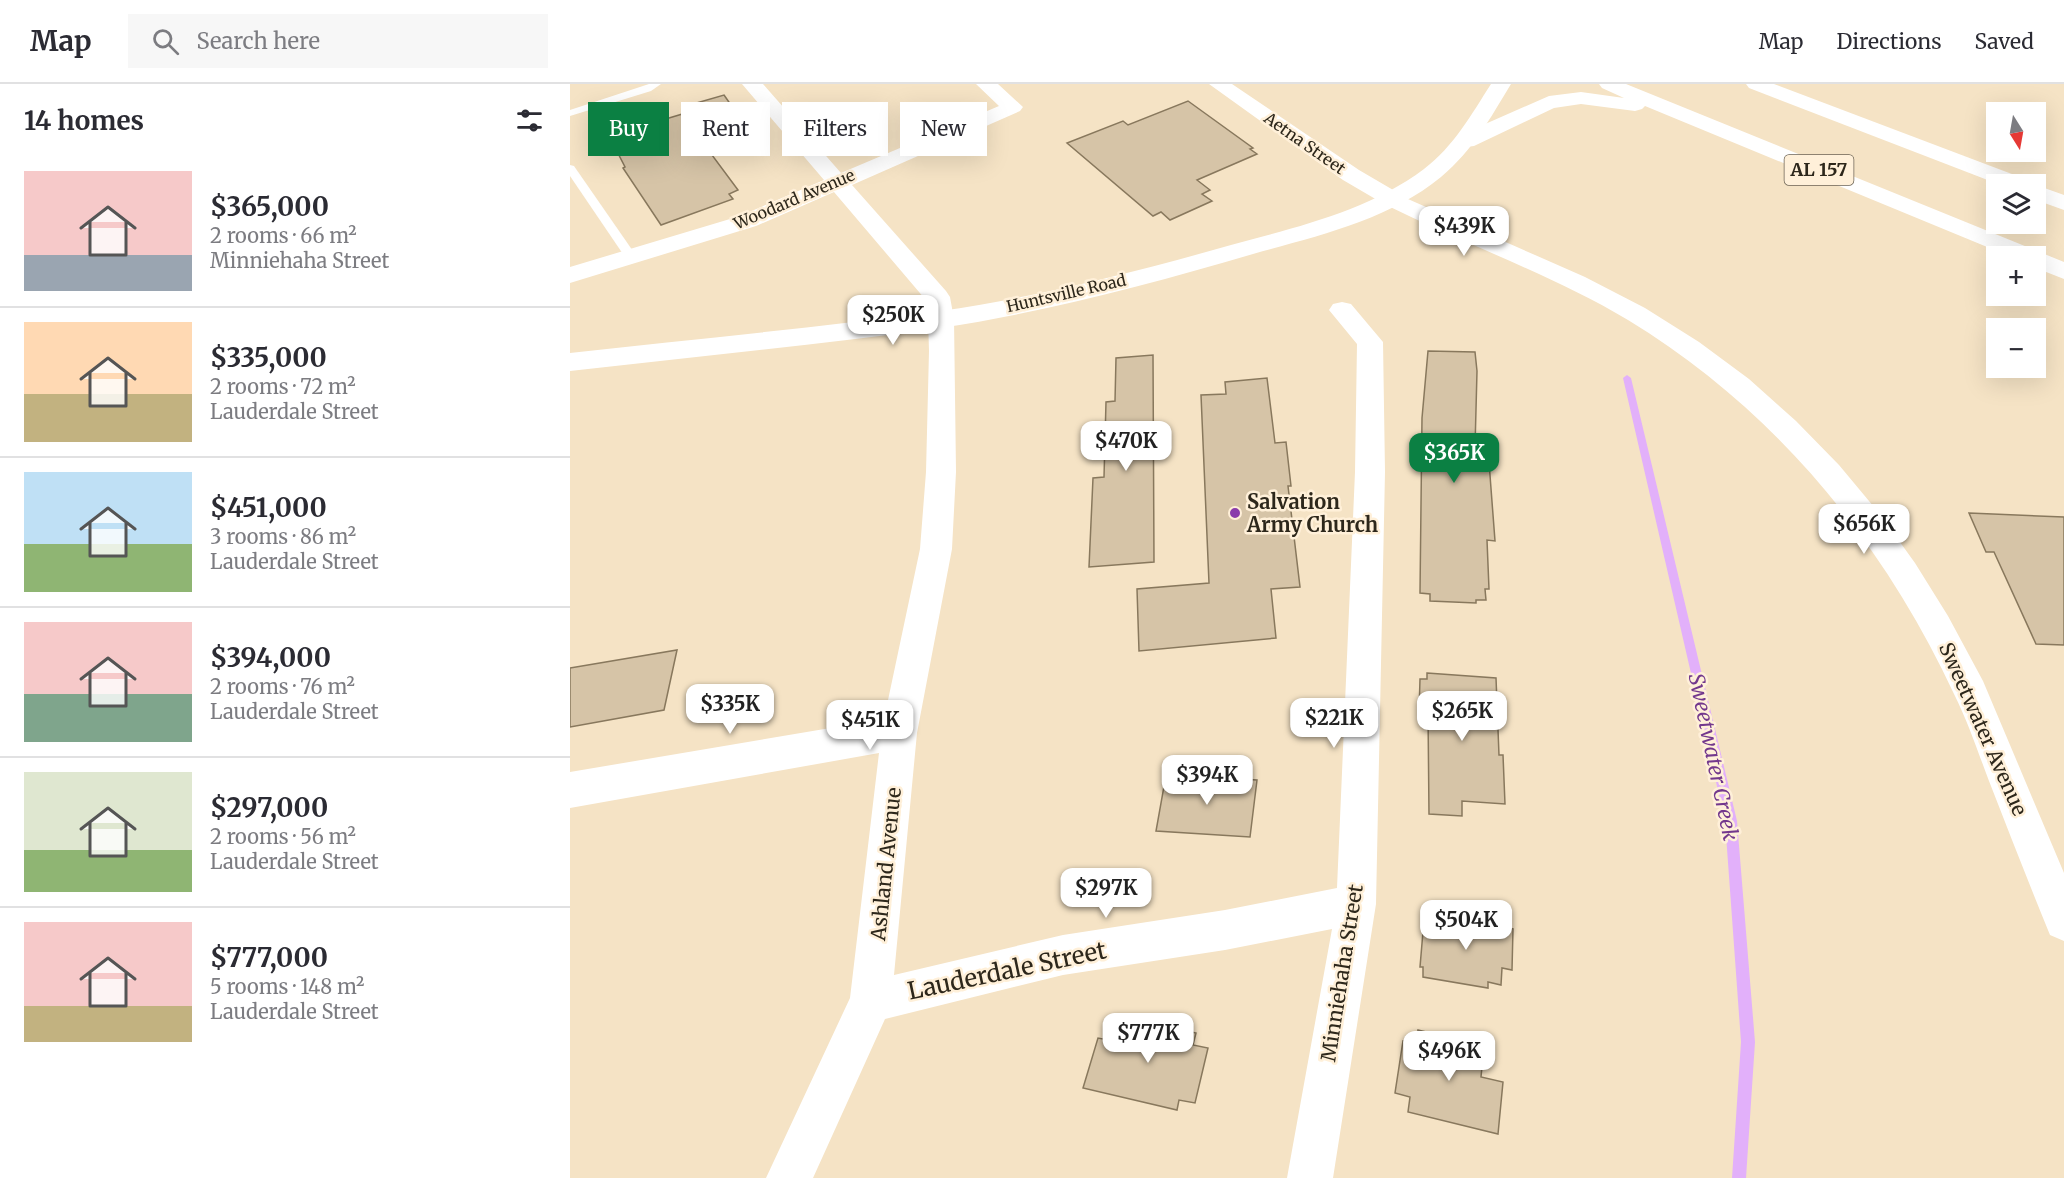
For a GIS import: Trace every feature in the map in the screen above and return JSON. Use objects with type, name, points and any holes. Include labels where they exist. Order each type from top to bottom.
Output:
[{"type":"main road","name":"Ashland Avenue","points":[[752,84],[937,297],[941,319],[941,472],[936,549],[899,733],[871,1001],[789,1178]]},
{"type":"main road","name":"Woodard Avenue","points":[[570,275],[748,221],[1013,107],[986,84]]},
{"type":"main road","name":"Aetna Street","points":[[1220,84],[1351,175],[1392,199]]},
{"type":"main road","name":"Huntsville Road","points":[[570,362],[941,319],[1037,302],[1203,261],[1322,227],[1392,199],[1432,173],[1466,141],[1501,84]]},
{"type":"main road","name":"AL 157","points":[[1609,84],[2004,246]]},
{"type":"main road","points":[[1756,84],[1991,174]]},
{"type":"main road","points":[[1466,141],[1549,102],[1581,98],[1613,100],[1681,114]]},
{"type":"main road","points":[[2046,196],[2064,203]]},
{"type":"main road","name":"Sweetwater Avenue","points":[[1392,199],[1427,218],[1556,274],[1635,314],[1728,377],[1794,435],[1836,478],[1885,541],[1927,607],[1967,684],[2064,921]]},
{"type":"main road","points":[[2046,263],[2064,271]]},
{"type":"main road","name":"Minniehaha Street","points":[[1310,1178],[1356,904],[1370,472],[1370,342],[1342,310]]},
{"type":"main road","points":[[570,790],[899,733]]},
{"type":"main road","name":"Lauderdale Street","points":[[871,1001],[1063,956],[1225,930],[1356,904]]},
{"type":"lane","points":[[570,113],[647,90],[656,84]]},
{"type":"lane","points":[[570,168],[631,257]]},
{"type":"building","points":[[724,95],[729,102],[700,102]]},
{"type":"building","points":[[1188,101],[1253,148],[1250,149],[1257,154],[1197,180],[1210,190],[1202,194],[1212,201],[1170,220],[1161,212],[1153,216],[1067,143],[1123,121],[1128,125]]},
{"type":"building","points":[[681,114],[681,156],[713,156],[738,190],[729,194],[733,199],[661,225],[623,168],[625,167],[619,156],[669,156],[669,118]]},
{"type":"building","points":[[1428,351],[1475,352],[1477,371],[1475,448],[1488,449],[1495,541],[1487,540],[1489,589],[1485,589],[1486,600],[1476,600],[1476,603],[1430,601],[1430,594],[1420,593],[1422,418]]},
{"type":"building","points":[[1153,355],[1154,562],[1089,567],[1093,478],[1104,477],[1106,402],[1115,401],[1116,358]]},
{"type":"building","name":"Salvation Army Church","points":[[1267,378],[1275,443],[1286,442],[1291,486],[1288,486],[1300,587],[1271,589],[1276,638],[1139,651],[1137,589],[1209,583],[1201,395],[1226,394],[1225,382]]},
{"type":"building","points":[[1969,513],[2064,517],[2064,645],[2036,644],[1994,552],[1986,552]]},
{"type":"building","points":[[677,650],[664,710],[570,727],[570,668]]},
{"type":"building","points":[[1427,673],[1496,678],[1499,755],[1503,755],[1505,804],[1462,801],[1462,816],[1429,814],[1428,713],[1419,713],[1420,679],[1427,679]]},
{"type":"building","points":[[1166,775],[1257,780],[1250,837],[1156,831]]},
{"type":"building","points":[[1434,913],[1490,921],[1490,925],[1513,929],[1512,970],[1502,968],[1501,985],[1488,982],[1488,988],[1423,977],[1423,967],[1420,967],[1424,920],[1433,922]]},
{"type":"building","points":[[1122,1016],[1196,1033],[1193,1045],[1208,1048],[1195,1103],[1179,1100],[1177,1110],[1083,1088],[1098,1038],[1114,1041]]},
{"type":"building","points":[[1418,1030],[1484,1046],[1481,1077],[1503,1082],[1498,1134],[1408,1112],[1410,1097],[1395,1093],[1403,1041],[1416,1044]]},
{"type":"waterway","name":"Sweetwater Creek","points":[[1627,378],[1731,821],[1748,1042],[1739,1178]]},
{"type":"place","name":"Salvation Army Church","points":[[1235,513]]}]
